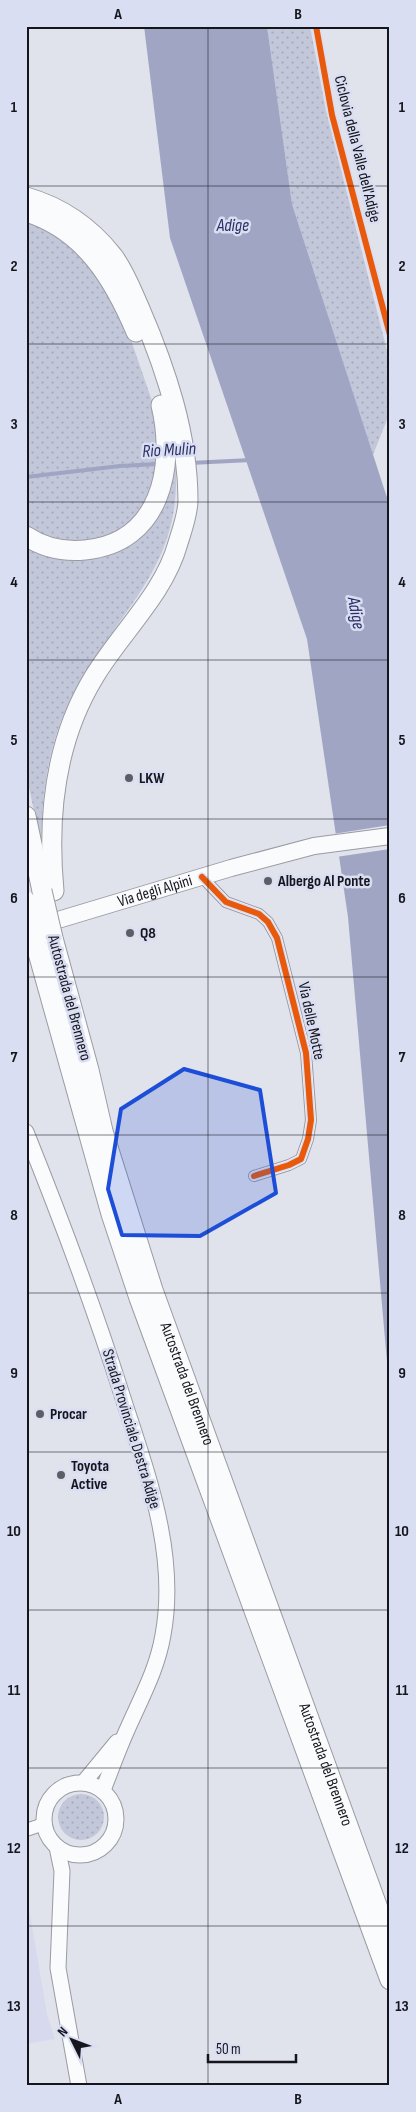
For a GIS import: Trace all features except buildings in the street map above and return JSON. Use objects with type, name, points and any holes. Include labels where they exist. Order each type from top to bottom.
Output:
[{"type":"highway","points":[[26,197],[47,204],[83,225],[120,266],[157,351],[168,384],[175,446],[154,505],[144,520],[126,536],[113,543],[94,549],[60,550],[34,541],[26,536]]},
{"type":"highway","points":[[26,212],[66,232],[89,251],[107,273],[140,342],[186,474],[188,502],[178,545],[163,578],[94,677],[69,728],[58,770],[52,814],[51,860],[41,894]]},
{"type":"highway","name":"Autostrada del Brennero","points":[[26,816],[41,894],[58,936],[103,1131],[153,1290],[390,1940]]},
{"type":"highway","name":"Autostrada del Brennero","points":[[41,894],[36,946],[111,1214],[139,1298],[390,1980]]},
{"type":"main road","name":"Via degli Alpini","points":[[26,930],[202,877],[314,846],[390,836]]},
{"type":"main road","name":"Strada Provinciale Destra Adige","points":[[26,1132],[110,1357],[153,1490],[165,1558],[167,1593],[163,1635],[155,1671],[126,1731],[103,1790]]},
{"type":"main road","name":"Strada Provinciale Destra Adige","points":[[84,1782],[126,1731]]},
{"type":"main road","points":[[84,1782],[103,1790],[111,1799],[116,1810],[117,1821],[114,1833],[108,1843],[99,1851],[88,1855],[76,1855],[57,1847],[50,1841],[44,1824],[48,1802],[54,1793],[73,1783],[84,1782]]},
{"type":"main road","points":[[57,1847],[62,1871],[58,1968],[80,2086]]},
{"type":"main road","points":[[60,1940],[72,1866],[76,1855]]},
{"type":"street","name":"Via delle Motte","points":[[202,877],[226,902],[258,914],[274,931],[304,1039],[311,1120],[308,1139],[301,1159],[289,1165],[254,1176]]},
{"type":"street","points":[[26,1830],[44,1824]]},
{"type":"highlighted area","points":[[184,1069],[260,1090],[276,1193],[200,1236],[122,1235],[108,1189],[121,1109]]},
{"type":"shaded area","points":[[267,26],[310,26],[326,111],[390,362],[390,412],[373,455],[292,204]]},
{"type":"shaded area","points":[[26,218],[49,228],[90,262],[123,317],[160,424],[156,485],[134,520],[107,539],[65,545],[26,529]]},
{"type":"shaded area","points":[[172,437],[176,482],[172,520],[162,553],[146,582],[86,671],[67,707],[50,757],[44,791],[41,844],[26,773],[26,545],[38,551],[143,531]]},
{"type":"shaded area","points":[[77,1794],[85,1794],[94,1798],[100,1804],[104,1817],[100,1830],[94,1836],[85,1840],[77,1840],[68,1836],[62,1830],[58,1821],[58,1813],[62,1804],[68,1798]]},
{"type":"shaded area","points":[[26,1891],[47,2014],[55,2039],[26,2044]]},
{"type":"water","name":"Adige","points":[[144,26],[267,26],[292,204],[390,507],[390,1396],[348,917],[307,639],[170,238]]},
{"type":"pier","points":[[390,825],[390,849],[336,857],[333,834]]},
{"type":"waterway","name":"Rio Mulin","points":[[190,463],[251,460]]},
{"type":"waterway","name":"Rio Mulin","points":[[26,477],[120,466],[158,464]]},
{"type":"waterway","points":[[388,498],[390,493]]},
{"type":"cycle path","name":"Ciclovia della Valle dell'Adige","points":[[316,26],[332,115],[390,335]]},
{"type":"cycle path","points":[[202,877],[226,902],[259,914],[268,922],[277,938],[306,1053],[311,1120],[308,1139],[301,1159],[289,1165],[254,1176]]},
{"type":"place","name":"LKW","points":[[129,778]]},
{"type":"place","name":"Albergo Al Ponte","points":[[268,881]]},
{"type":"place","name":"Q8","points":[[130,933]]},
{"type":"place","name":"Procar","points":[[40,1414]]},
{"type":"place","name":"Toyota Active","points":[[61,1475]]}]
